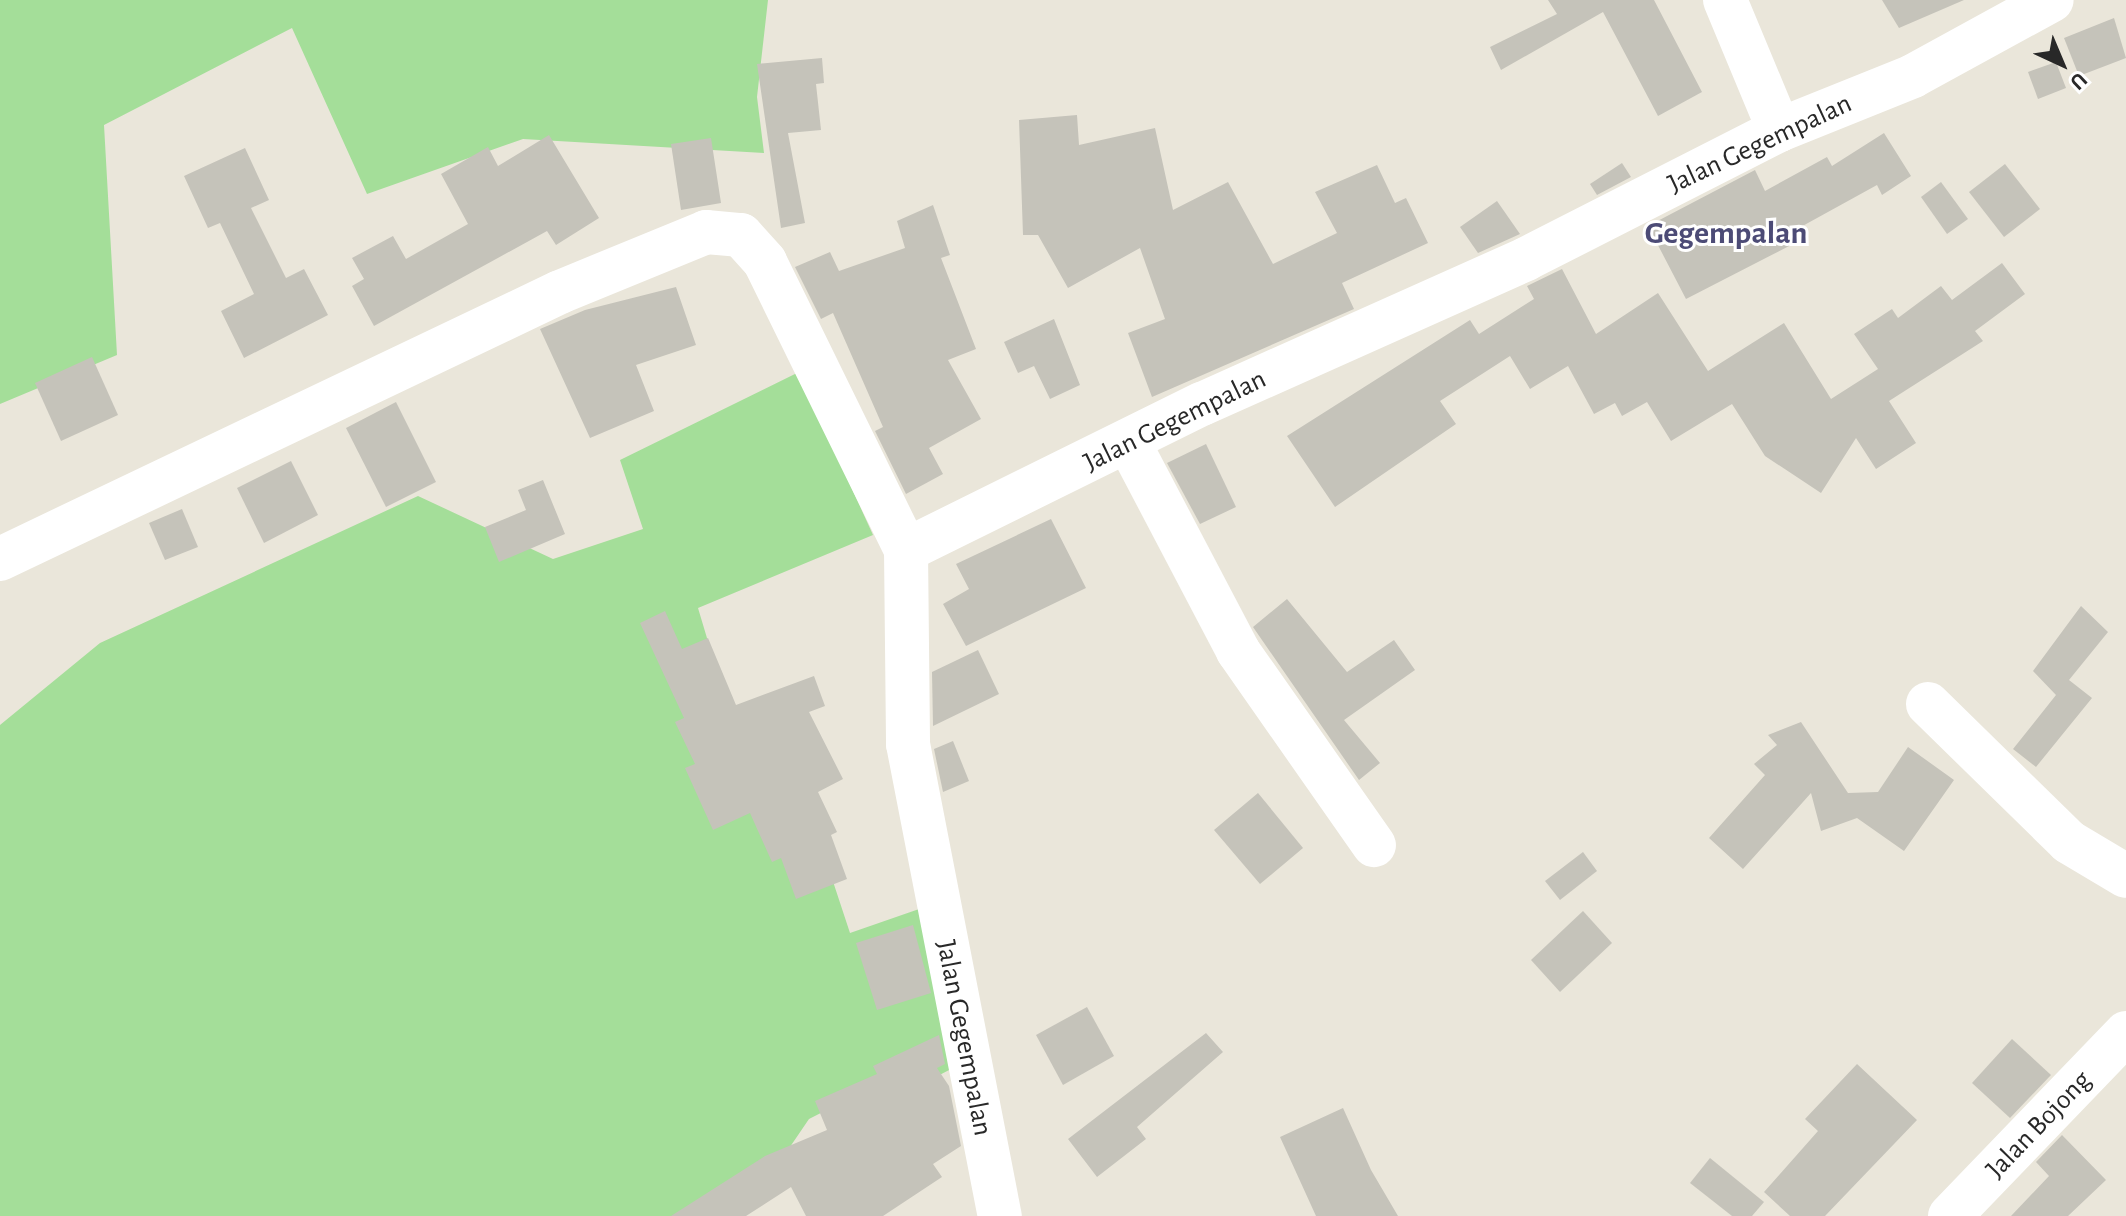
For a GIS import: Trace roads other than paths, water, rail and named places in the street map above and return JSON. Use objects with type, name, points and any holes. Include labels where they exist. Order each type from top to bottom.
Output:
[{"type":"street","points":[[1725,0],[1779,130]]},
{"type":"street","name":"Jalan Gegempalan","points":[[1000,1216],[908,744],[906,550],[1130,445],[1202,404],[1526,259],[1779,130],[1913,76],[2052,0]]},
{"type":"street","points":[[0,559],[560,292],[728,229],[754,244],[765,262],[906,550]]},
{"type":"street","points":[[1130,445],[1238,651],[1374,845]]},
{"type":"street","points":[[1928,704],[2069,842],[2126,876]]},
{"type":"street","name":"Jalan Bojong","points":[[1950,1216],[2126,1033]]},
{"type":"district","name":"Gegempalan","points":[[1726,233]]}]
